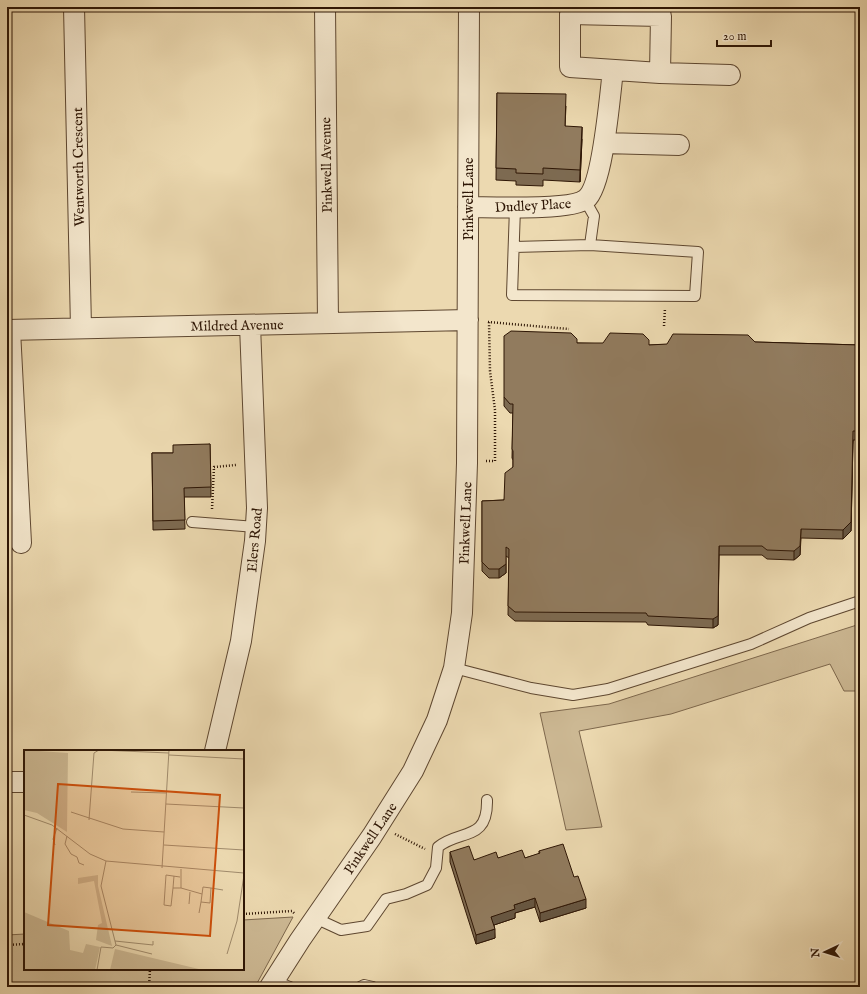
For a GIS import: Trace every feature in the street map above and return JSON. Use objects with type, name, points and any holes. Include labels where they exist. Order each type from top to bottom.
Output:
[{"type":"street","name":"Wentworth Crescent","points":[[74,7],[81,328]]},
{"type":"street","name":"Pinkwell Avenue","points":[[325,7],[328,323]]},
{"type":"street","name":"Pinkwell Lane","points":[[278,985],[313,922],[372,836],[413,771],[437,720],[454,668],[462,613],[467,463],[469,7]]},
{"type":"street","points":[[660,73],[661,16],[570,10],[570,67],[660,73],[730,75]]},
{"type":"street","name":"Dudley Place","points":[[468,207],[515,208],[572,205],[585,200],[592,191],[604,143],[613,70]]},
{"type":"street","points":[[604,143],[679,145]]},
{"type":"street","name":"Mildred Avenue","points":[[8,330],[468,320]]},
{"type":"street","name":"Elers Road","points":[[215,750],[241,641],[256,527],[256,463],[250,325]]},
{"type":"street","points":[[8,330],[21,544]]},
{"type":"street","points":[[7,782],[24,782]]},
{"type":"lane","points":[[585,200],[594,216],[590,245]]},
{"type":"lane","points":[[514,247],[590,245],[698,252],[695,296],[512,295],[515,208]]},
{"type":"lane","points":[[192,522],[256,527]]},
{"type":"lane","points":[[454,668],[532,688],[573,695],[608,689],[752,644],[809,618],[860,601]]},
{"type":"lane","points":[[313,922],[341,930],[367,926],[386,899],[406,894],[427,885],[436,868],[436,855],[438,847],[444,842],[475,831],[482,824],[487,812],[487,800]]},
{"type":"lane","points":[[360,987],[364,985],[373,987]]},
{"type":"path","points":[[468,320],[568,329]]},
{"type":"path","points":[[467,463],[495,461],[495,410],[490,371],[489,322]]},
{"type":"path","points":[[211,524],[214,467],[256,463]]},
{"type":"path","points":[[394,833],[436,855]]},
{"type":"path","points":[[244,914],[292,911],[313,922]]},
{"type":"path","points":[[7,945],[24,944]]},
{"type":"path","points":[[149,987],[150,970]]},
{"type":"shaded area","points":[[860,624],[860,691],[844,691],[830,664],[671,714],[579,731],[602,827],[566,830],[540,713],[609,704]]},
{"type":"shaded area","points":[[293,917],[255,987],[7,987],[7,935],[24,934],[24,970],[244,970],[244,920]]},
{"type":"building","points":[[497,93],[566,94],[565,126],[582,127],[580,170],[543,168],[543,174],[516,173],[516,169],[496,168]]},
{"type":"building","points":[[511,331],[571,333],[577,339],[577,343],[603,343],[610,333],[643,334],[649,340],[649,345],[667,344],[673,334],[748,335],[755,342],[860,345],[860,431],[853,431],[851,522],[843,530],[801,529],[800,546],[794,551],[767,550],[762,546],[719,546],[718,616],[713,619],[648,616],[646,613],[515,612],[508,606],[509,549],[506,547],[506,564],[499,569],[489,569],[482,562],[482,501],[504,500],[505,473],[513,467],[513,404],[510,404],[504,397],[504,336]]},
{"type":"building","points":[[210,444],[211,487],[184,488],[185,520],[153,521],[152,453],[173,453],[173,445]]},
{"type":"building","points":[[563,844],[574,877],[578,876],[586,899],[540,913],[535,898],[514,905],[515,909],[491,917],[495,929],[476,935],[450,852],[469,846],[474,860],[496,852],[498,858],[522,850],[525,858],[540,853],[539,851]]}]
